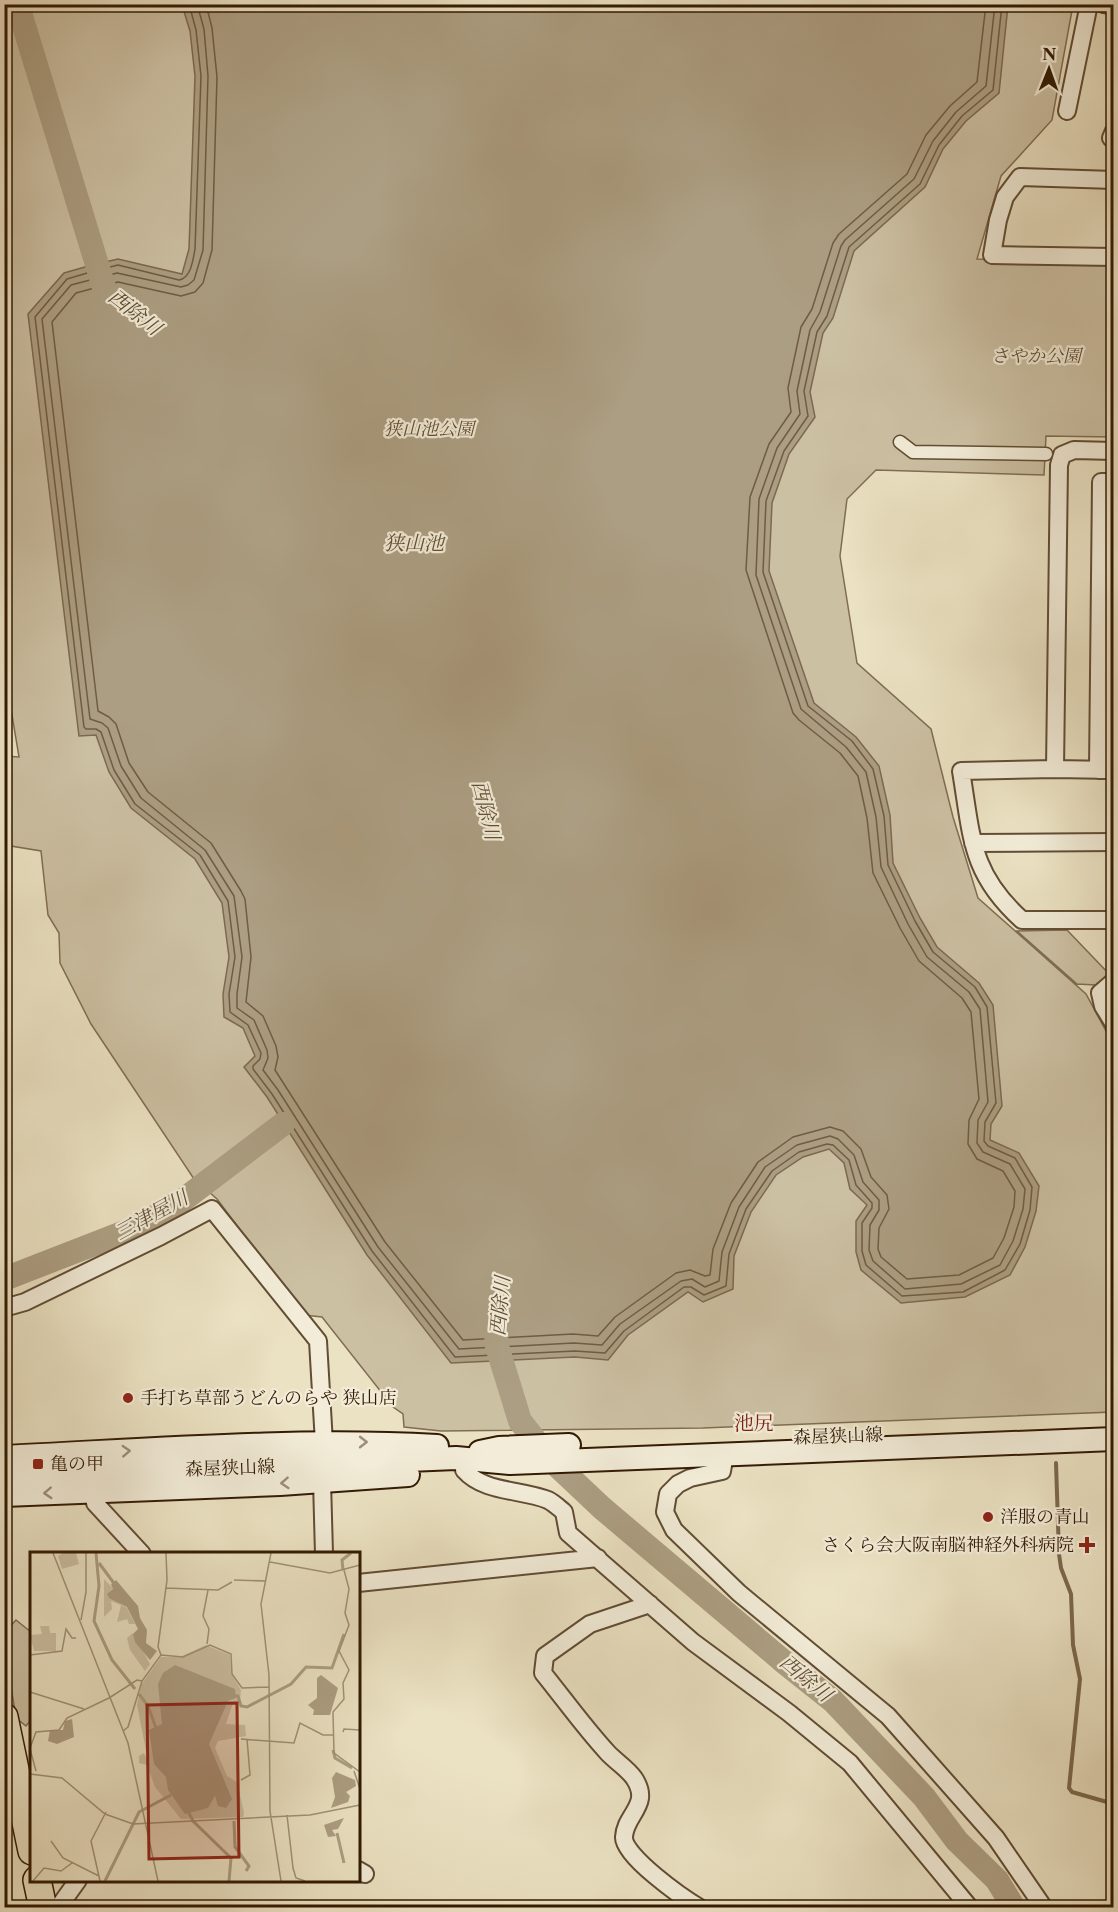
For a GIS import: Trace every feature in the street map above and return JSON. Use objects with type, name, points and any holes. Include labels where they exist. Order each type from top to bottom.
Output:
[{"type":"highway","points":[[4,1717],[30,1841]]},
{"type":"highway","points":[[37,1882],[43,1908]]},
{"type":"main road","name":"森屋狭山線","points":[[4,1477],[116,1472],[460,1464],[505,1456],[630,1450],[736,1441],[1113,1424]]},
{"type":"main road","name":"森屋狭山線","points":[[630,1450],[725,1454],[1113,1438]]},
{"type":"main road","points":[[4,1457],[370,1442],[505,1456]]},
{"type":"main road","points":[[4,1495],[322,1481],[460,1464]]},
{"type":"street","points":[[1067,111],[1089,4]]},
{"type":"street","points":[[1103,4],[1113,6]]},
{"type":"street","points":[[1113,131],[1113,139]]},
{"type":"street","points":[[1113,180],[1020,177],[1005,197],[998,220],[992,255],[1113,257]]},
{"type":"street","points":[[900,442],[913,452],[1046,454]]},
{"type":"street","points":[[1055,769],[1059,465],[1062,455],[1074,450],[1113,451]]},
{"type":"street","points":[[1113,482],[1101,482],[1106,770],[962,771],[973,843],[983,873],[1005,905],[1022,920],[1113,920]]},
{"type":"street","points":[[973,843],[1113,842]]},
{"type":"street","points":[[1113,981],[1100,993],[1103,1006],[1113,1024]]},
{"type":"street","points":[[4,1308],[25,1302],[212,1209],[318,1341],[324,1443]]},
{"type":"street","points":[[725,1454],[722,1471],[690,1478],[678,1484],[668,1494],[665,1512],[674,1530],[740,1593],[888,1716],[996,1838],[1044,1908]]},
{"type":"street","points":[[460,1464],[471,1479],[517,1494],[549,1500],[564,1512],[568,1533],[693,1642],[789,1713],[850,1763],[970,1908]]},
{"type":"street","points":[[322,1481],[324,1552]]},
{"type":"street","points":[[93,1491],[95,1503],[140,1552]]},
{"type":"street","points":[[360,1583],[598,1558]]},
{"type":"street","points":[[650,1604],[590,1624],[544,1656],[543,1673],[607,1751],[634,1778],[640,1795],[636,1812],[627,1823],[624,1838],[626,1848],[665,1884],[700,1908]]},
{"type":"street","points":[[58,1908],[77,1882]]},
{"type":"green space","name":"狭山池","points":[[4,5],[1073,5],[1052,120],[1001,176],[977,259],[1113,263],[1113,437],[1046,436],[1044,475],[876,470],[847,499],[840,556],[857,663],[931,729],[953,817],[978,898],[1086,994],[1113,1044],[1113,1412],[703,1428],[441,1431],[404,1427],[403,1414],[393,1407],[322,1317],[304,1315],[217,1199],[194,1179],[91,1024],[60,963],[59,933],[48,915],[41,851],[5,845],[5,756],[19,757],[4,667]]},
{"type":"green space","points":[[1067,930],[1110,975],[1096,985],[1077,984],[1017,931]]},
{"type":"green space","points":[[16,1620],[30,1631],[30,1721],[26,1726],[16,1718],[4,1633]]},
{"type":"water","name":"狭山池","points":[[182,5],[1008,5],[999,93],[966,121],[943,149],[925,187],[854,251],[833,318],[823,333],[810,392],[815,417],[789,454],[772,503],[769,571],[814,703],[856,737],[879,766],[890,815],[893,863],[920,918],[937,947],[979,983],[993,1005],[1002,1106],[991,1124],[990,1140],[1019,1153],[1039,1186],[1036,1211],[1025,1247],[1010,1275],[965,1297],[901,1303],[861,1270],[856,1252],[856,1221],[867,1205],[850,1189],[844,1163],[829,1149],[803,1157],[776,1175],[751,1212],[734,1256],[733,1289],[703,1302],[688,1292],[628,1335],[608,1360],[575,1357],[451,1363],[367,1255],[267,1097],[244,1067],[255,1056],[243,1028],[224,1017],[223,994],[229,957],[222,903],[195,859],[131,808],[109,772],[96,735],[79,736],[28,314],[64,273],[92,265],[118,259],[182,274],[189,249],[195,76],[190,31]]},
{"type":"waterway","name":"西除川","points":[[12,4],[21,16],[106,294]]},
{"type":"waterway","name":"三津屋川","points":[[4,1279],[138,1227],[183,1200],[283,1124]]},
{"type":"waterway","name":"西除川","points":[[497,1331],[496,1343],[520,1421],[549,1458],[602,1508],[833,1701],[924,1797],[957,1841],[997,1880],[1014,1908]]},
{"type":"waterway","points":[[1056,1463],[1059,1554],[1061,1568],[1071,1594],[1073,1645],[1080,1679],[1069,1788],[1072,1792],[1114,1804]]},
{"type":"place","name":"手打ち草部うどんのらや 狭山店","points":[[128,1398]]},
{"type":"place","name":"亀の甲","points":[[38,1464]]},
{"type":"place","name":"洋服の青山","points":[[988,1517]]},
{"type":"place","name":"さくら会大阪南脳神経外科病院","points":[[1087,1545]]},
{"type":"district","name":"池尻","points":[[754,1423]]},
{"type":"park label","name":"さやか公園","points":[[1036,356]]},
{"type":"park label","name":"狭山池公園","points":[[429,429]]}]
